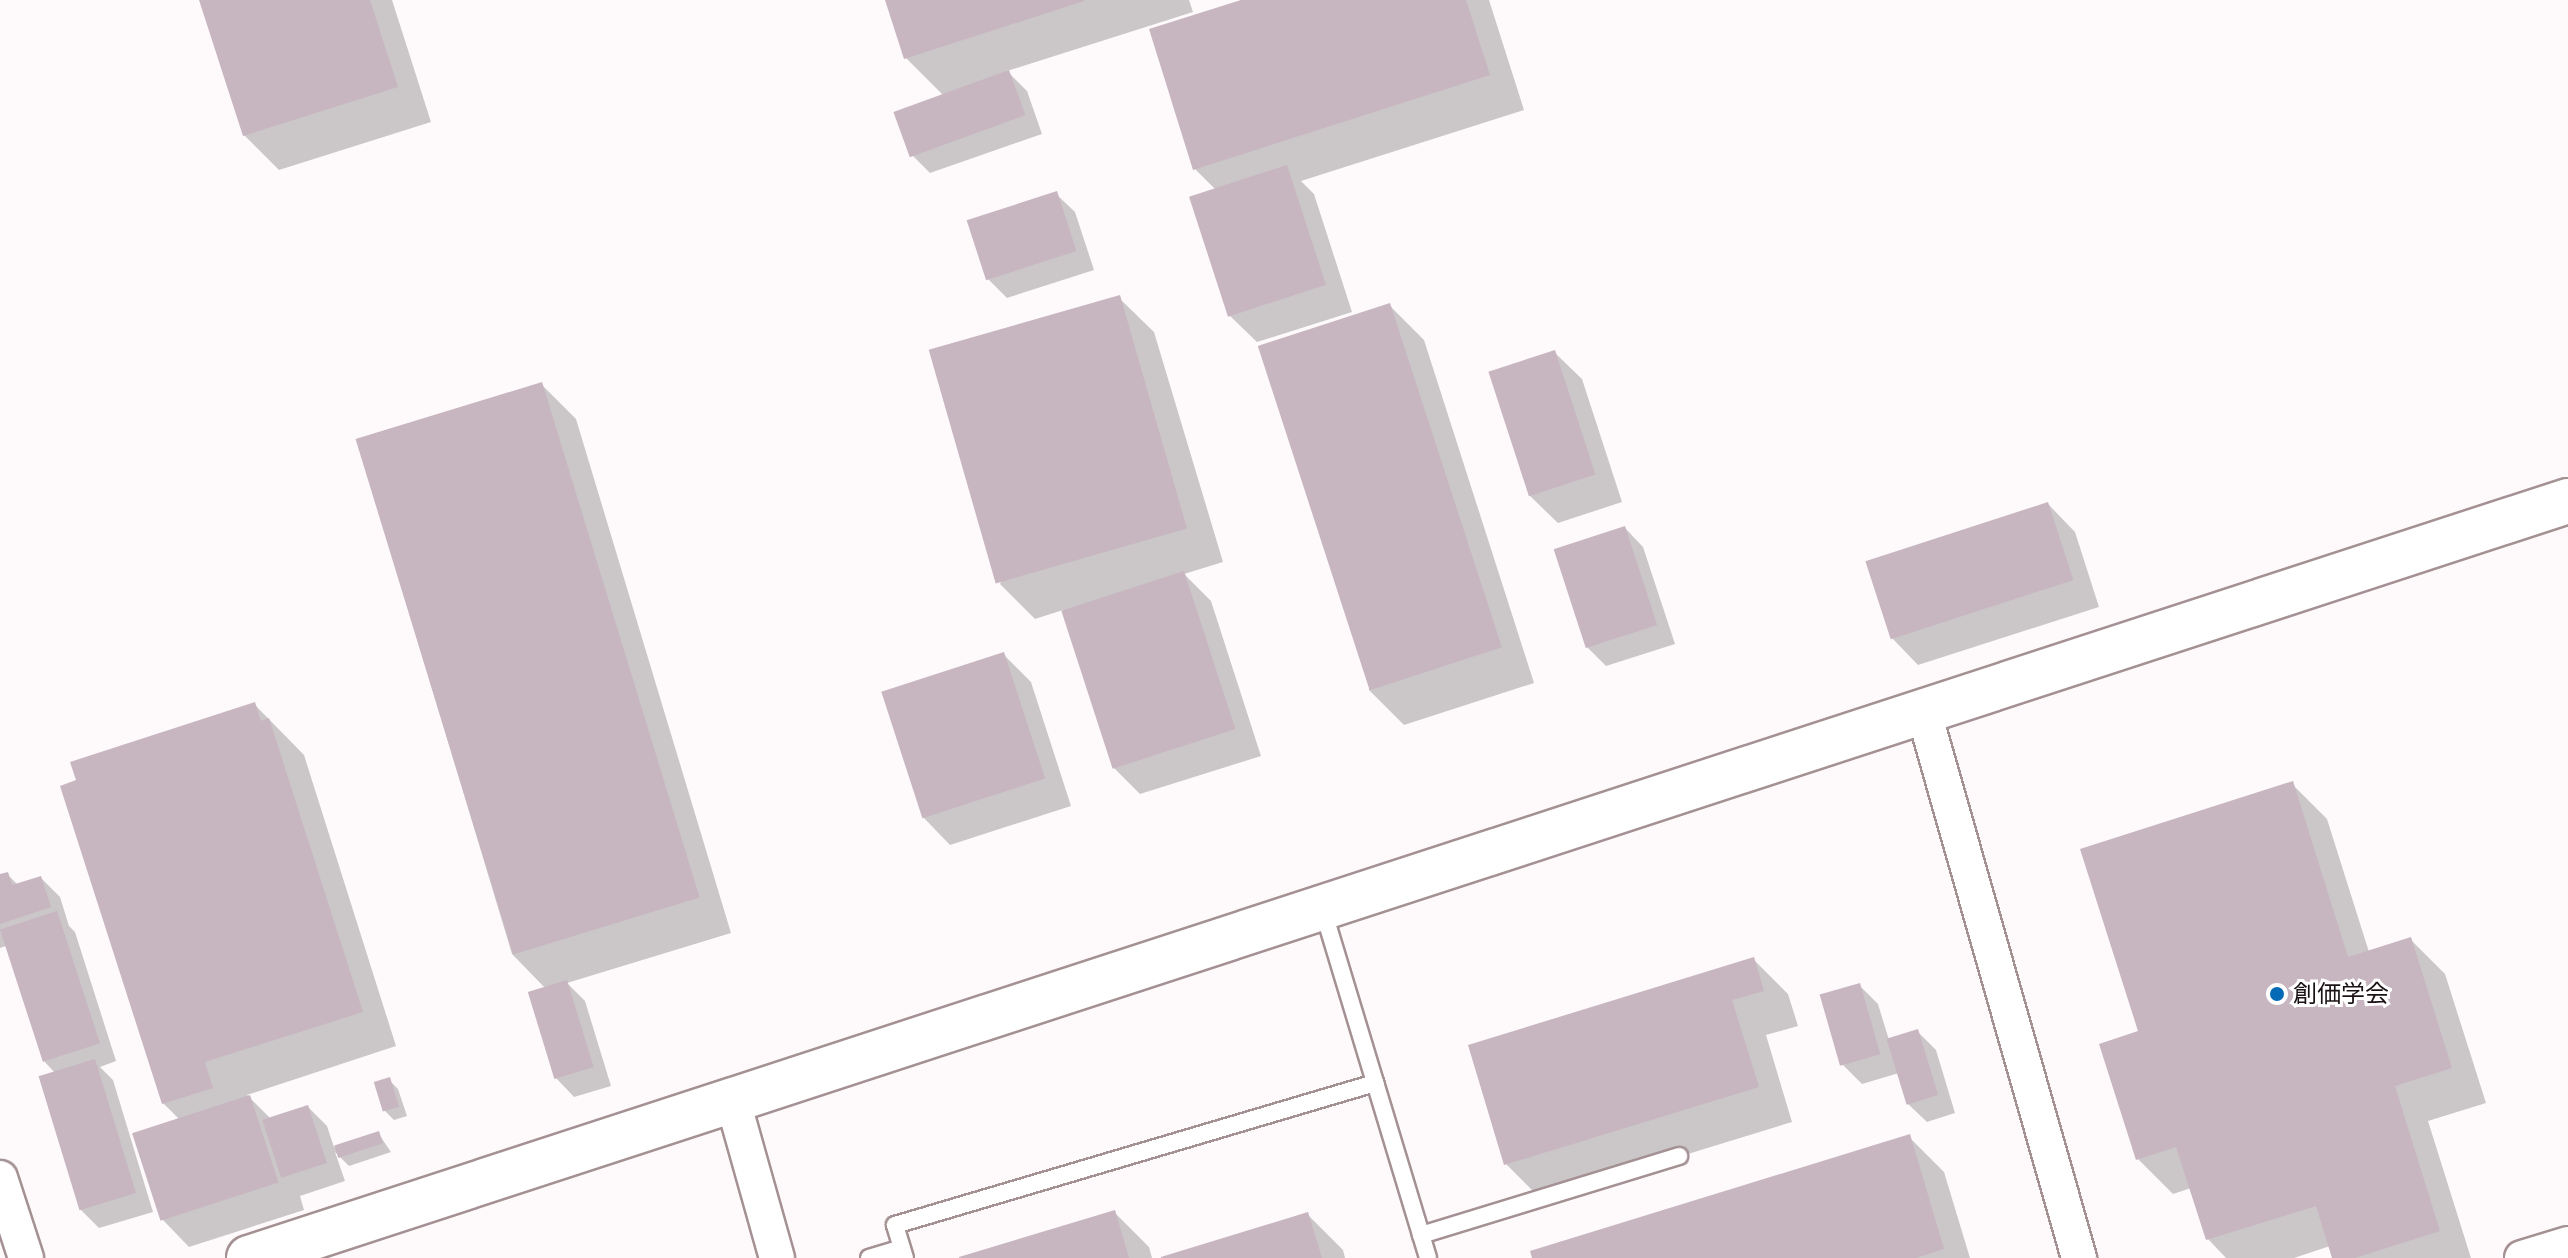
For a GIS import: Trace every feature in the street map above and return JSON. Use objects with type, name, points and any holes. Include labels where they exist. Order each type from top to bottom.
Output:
[{"type":"street","points":[[249,1258],[2568,501]]},
{"type":"street","points":[[1924,713],[2079,1258]]},
{"type":"street","points":[[732,1098],[777,1258]]},
{"type":"street","points":[[0,1178],[26,1258]]},
{"type":"street","points":[[2522,1258],[2568,1244]]},
{"type":"lane","points":[[1323,908],[1428,1258]]},
{"type":"lane","points":[[869,1258],[903,1253],[895,1225],[1375,1083]]},
{"type":"lane","points":[[1421,1235],[1679,1156]]},
{"type":"building","points":[[199,0],[370,0],[398,87],[243,136]]},
{"type":"building","points":[[885,0],[1084,0],[1084,1],[904,59]]},
{"type":"building","points":[[1241,0],[1466,0],[1490,75],[1193,170],[1149,29]]},
{"type":"building","points":[[1009,70],[1025,115],[910,157],[893,112]]},
{"type":"building","points":[[1287,165],[1326,285],[1228,317],[1189,197]]},
{"type":"building","points":[[1057,191],[1076,251],[986,280],[967,220]]},
{"type":"building","points":[[1120,295],[1187,529],[996,583],[929,350]]},
{"type":"building","points":[[1390,303],[1502,647],[1370,690],[1258,346]]},
{"type":"building","points":[[1555,350],[1595,475],[1529,496],[1488,372]]},
{"type":"building","points":[[542,382],[700,897],[513,954],[356,439]]},
{"type":"building","points":[[2048,502],[2073,580],[1891,639],[1865,561]]},
{"type":"building","points":[[1625,526],[1657,625],[1586,648],[1554,549]]},
{"type":"building","points":[[1184,571],[1235,729],[1113,769],[1061,611]]},
{"type":"building","points":[[1004,652],[1045,778],[922,818],[881,692]]},
{"type":"building","points":[[255,702],[261,721],[269,718],[363,1012],[205,1062],[213,1088],[162,1104],[60,786],[76,780],[70,762]]},
{"type":"building","name":"創価学会","points":[[2293,781],[2348,957],[2411,937],[2452,1068],[2395,1086],[2440,1231],[2355,1258],[2332,1258],[2316,1206],[2206,1240],[2176,1147],[2136,1160],[2099,1044],[2138,1031],[2080,849]]},
{"type":"building","points":[[8,872],[12,885],[41,876],[51,907],[0,924],[0,874]]},
{"type":"building","points":[[57,911],[100,1043],[43,1062],[0,930]]},
{"type":"building","points":[[1754,957],[1764,991],[1732,1000],[1759,1087],[1504,1165],[1468,1045]]},
{"type":"building","points":[[567,980],[594,1067],[554,1079],[528,992]]},
{"type":"building","points":[[1860,983],[1880,1054],[1840,1066],[1820,995]]},
{"type":"building","points":[[1918,1029],[1938,1095],[1907,1105],[1886,1039]]},
{"type":"building","points":[[95,1059],[136,1193],[80,1210],[39,1076]]},
{"type":"building","points":[[390,1077],[399,1107],[383,1112],[374,1082]]},
{"type":"building","points":[[250,1095],[278,1182],[160,1221],[132,1133]]},
{"type":"building","points":[[308,1105],[327,1163],[281,1178],[262,1120]]},
{"type":"building","points":[[379,1131],[383,1143],[338,1158],[334,1146]]},
{"type":"building","points":[[1910,1134],[1944,1249],[1916,1258],[1532,1258],[1530,1251]]},
{"type":"building","points":[[1115,1210],[1129,1258],[959,1258],[959,1257]]},
{"type":"building","points":[[1308,1212],[1322,1258],[1161,1258],[1161,1257]]},
{"type":"place","name":"創価学会","points":[[2277,994]]}]
